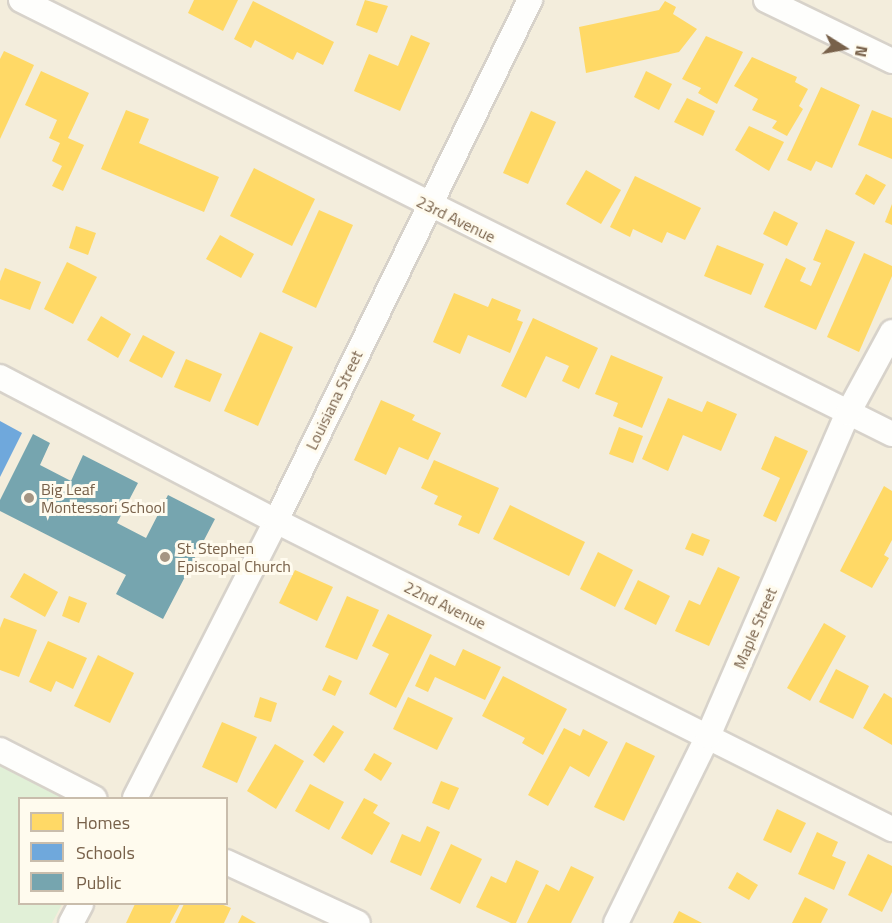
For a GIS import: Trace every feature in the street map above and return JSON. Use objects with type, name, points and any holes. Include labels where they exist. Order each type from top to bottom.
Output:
[{"type":"street","name":"23rd Avenue","points":[[21,0],[892,434]]},
{"type":"street","name":"Louisiana Street","points":[[136,797],[276,520],[530,0]]},
{"type":"street","points":[[766,0],[892,61]]},
{"type":"street","name":"Maple Street","points":[[616,923],[708,736],[849,413],[892,332]]},
{"type":"street","name":"22nd Avenue","points":[[0,378],[276,520],[892,829]]},
{"type":"street","points":[[0,750],[92,797]]},
{"type":"street","points":[[228,863],[358,923]]},
{"type":"street","points":[[71,923],[80,905]]},
{"type":"shaded area","points":[[0,0],[892,0],[892,923],[0,923]]},
{"type":"green space","points":[[0,766],[62,797],[18,797],[18,905],[61,905],[52,923],[0,923]]},
{"type":"building: Homes","points":[[194,0],[238,0],[223,31],[188,13]]},
{"type":"building: Homes","points":[[365,0],[388,6],[377,33],[356,25]]},
{"type":"building: Homes","points":[[253,1],[334,42],[323,65],[297,52],[293,60],[255,40],[251,48],[234,39]]},
{"type":"building: Homes","points":[[665,1],[676,7],[673,14],[697,29],[679,52],[586,73],[579,27],[659,10]]},
{"type":"building: Homes","points":[[411,35],[430,43],[400,111],[354,91],[369,54],[398,66]]},
{"type":"building: Homes","points":[[706,36],[743,52],[717,104],[698,93],[701,88],[682,79]]},
{"type":"building: Homes","points":[[4,51],[34,65],[0,139],[0,59]]},
{"type":"building: Homes","points":[[752,57],[797,77],[795,82],[808,89],[799,106],[803,109],[787,136],[772,128],[777,121],[752,110],[758,99],[734,86]]},
{"type":"building: Homes","points":[[41,71],[89,93],[68,138],[84,145],[63,191],[52,186],[62,166],[52,161],[60,143],[49,138],[57,120],[25,105]]},
{"type":"building: Homes","points":[[646,71],[672,84],[659,110],[634,97]]},
{"type":"building: Homes","points":[[821,87],[860,105],[832,168],[816,161],[811,171],[787,160]]},
{"type":"building: Homes","points":[[687,98],[715,111],[703,136],[674,122]]},
{"type":"building: Homes","points":[[126,110],[149,119],[139,143],[219,177],[204,212],[101,169]]},
{"type":"building: Homes","points":[[872,110],[892,118],[892,159],[858,145]]},
{"type":"building: Homes","points":[[531,111],[556,122],[528,184],[503,173]]},
{"type":"building: Homes","points":[[749,126],[784,142],[769,171],[735,150]]},
{"type":"building: Homes","points":[[254,168],[315,199],[292,246],[230,216]]},
{"type":"building: Homes","points":[[586,170],[621,190],[601,224],[566,204]]},
{"type":"building: Homes","points":[[866,174],[886,185],[874,205],[855,194]]},
{"type":"building: Homes","points":[[635,176],[701,208],[685,240],[667,232],[662,243],[633,229],[630,237],[610,227]]},
{"type":"building: Homes","points":[[892,204],[892,225],[885,222]]},
{"type":"building: Homes","points":[[319,210],[353,225],[316,308],[282,292]]},
{"type":"building: Homes","points":[[774,211],[798,223],[787,246],[763,234]]},
{"type":"building: Homes","points":[[76,226],[96,233],[88,255],[69,248]]},
{"type":"building: Homes","points":[[826,229],[855,242],[816,330],[764,307],[786,258],[806,268],[800,281],[811,286],[821,263],[813,260]]},
{"type":"building: Homes","points":[[220,235],[254,254],[241,278],[206,259]]},
{"type":"building: Homes","points":[[717,245],[764,264],[751,295],[704,276]]},
{"type":"building: Homes","points":[[864,253],[892,266],[892,276],[859,352],[827,337]]},
{"type":"building: Homes","points":[[67,262],[97,277],[73,324],[44,309]]},
{"type":"building: Homes","points":[[5,268],[41,282],[30,310],[0,299],[0,281]]},
{"type":"building: Homes","points":[[454,293],[488,307],[492,298],[521,310],[517,320],[523,322],[510,353],[468,335],[460,354],[433,342]]},
{"type":"building: Homes","points":[[101,316],[131,334],[118,358],[87,340]]},
{"type":"building: Homes","points":[[533,318],[598,348],[579,389],[562,381],[569,366],[546,356],[526,398],[501,386]]},
{"type":"building: Homes","points":[[260,332],[293,347],[258,426],[224,411]]},
{"type":"building: Homes","points":[[143,335],[175,352],[162,378],[129,361]]},
{"type":"building: Homes","points":[[611,355],[663,377],[642,428],[613,416],[618,403],[595,394]]},
{"type":"building: Homes","points":[[186,359],[222,374],[210,402],[174,387]]},
{"type":"building: Homes","points":[[668,398],[702,412],[707,401],[737,414],[721,451],[683,435],[668,471],[642,459]]},
{"type":"building: Homes","points":[[381,400],[415,415],[412,420],[441,433],[428,460],[399,447],[386,475],[354,460]]},
{"type":"building: Homes","points":[[619,427],[643,436],[633,463],[609,454]]},
{"type":"building: Homes","points":[[775,436],[808,451],[776,522],[763,516],[780,478],[761,469]]},
{"type":"building: Homes","points":[[434,460],[499,488],[479,534],[458,525],[462,516],[434,504],[438,496],[421,488]]},
{"type":"building: Homes","points":[[884,486],[892,491],[892,540],[884,555],[889,558],[872,588],[840,571]]},
{"type":"building: Homes","points":[[510,505],[585,542],[569,576],[493,539]]},
{"type":"building: Homes","points":[[692,533],[710,540],[703,556],[685,549]]},
{"type":"building: Homes","points":[[598,552],[633,570],[615,607],[580,589]]},
{"type":"building: Homes","points":[[718,567],[740,577],[709,646],[675,631],[689,600],[700,605]]},
{"type":"building: Homes","points":[[295,570],[333,587],[317,621],[279,603]]},
{"type":"building: Homes","points":[[24,573],[58,592],[45,617],[10,597]]},
{"type":"building: Homes","points":[[638,580],[670,596],[656,625],[624,609]]},
{"type":"building: Homes","points":[[69,596],[87,603],[79,623],[62,616]]},
{"type":"building: Homes","points":[[347,596],[379,610],[357,660],[325,647]]},
{"type":"building: Homes","points":[[388,614],[432,635],[396,708],[369,694],[389,654],[372,646]]},
{"type":"building: Homes","points":[[4,618],[37,630],[19,677],[0,670],[0,628]]},
{"type":"building: Homes","points":[[824,623],[846,636],[810,701],[787,688]]},
{"type":"building: Homes","points":[[48,641],[87,658],[73,689],[56,681],[51,692],[29,682]]},
{"type":"building: Homes","points":[[463,649],[501,667],[485,700],[435,677],[428,692],[415,686],[430,654],[455,666]]},
{"type":"building: Homes","points":[[98,655],[134,673],[110,723],[74,706]]},
{"type":"building: Homes","points":[[836,669],[869,686],[853,719],[819,702]]},
{"type":"building: Homes","points":[[329,675],[342,681],[335,696],[322,690]]},
{"type":"building: Homes","points":[[503,676],[567,709],[543,755],[522,743],[525,738],[482,716]]},
{"type":"building: Homes","points":[[884,693],[892,698],[892,745],[863,728]]},
{"type":"building: Homes","points":[[260,697],[277,703],[271,722],[254,717]]},
{"type":"building: Homes","points":[[408,697],[453,718],[437,750],[393,729]]},
{"type":"building: Homes","points":[[222,722],[257,737],[237,783],[202,767]]},
{"type":"building: Homes","points":[[333,725],[344,732],[324,763],[313,755]]},
{"type":"building: Homes","points":[[564,728],[580,736],[583,729],[608,742],[589,777],[570,766],[548,806],[528,795]]},
{"type":"building: Homes","points":[[626,742],[655,756],[624,821],[594,807]]},
{"type":"building: Homes","points":[[275,744],[304,761],[276,809],[247,791]]},
{"type":"building: Homes","points":[[374,753],[392,763],[381,781],[364,770]]},
{"type":"building: Homes","points":[[441,781],[459,788],[449,810],[432,803]]},
{"type":"building: Homes","points":[[310,784],[344,802],[329,830],[295,811]]},
{"type":"building: Homes","points":[[364,798],[378,805],[373,813],[390,823],[372,855],[341,838]]},
{"type":"building: Homes","points":[[777,809],[806,823],[791,853],[763,840]]},
{"type":"building: Homes","points":[[427,826],[440,832],[421,876],[390,862],[402,834],[420,842]]},
{"type":"building: Homes","points":[[817,832],[838,842],[832,856],[846,862],[834,890],[798,874]]},
{"type":"building: Homes","points":[[451,844],[482,859],[460,904],[430,889]]},
{"type":"building: Homes","points":[[868,854],[892,866],[892,892],[882,912],[848,895]]},
{"type":"building: Homes","points":[[516,860],[539,871],[516,923],[511,923],[476,907],[491,876],[506,883]]},
{"type":"building: Homes","points":[[571,866],[594,877],[571,923],[527,923],[546,884],[559,891]]},
{"type":"building: Homes","points":[[737,872],[758,885],[749,900],[728,888]]},
{"type":"building: Homes","points":[[805,897],[828,909],[821,923],[792,923]]},
{"type":"building: Homes","points":[[135,905],[179,905],[170,923],[126,923]]},
{"type":"building: Homes","points":[[184,905],[224,905],[231,908],[224,923],[175,923]]},
{"type":"building: Homes","points":[[679,911],[702,923],[673,923]]},
{"type":"building: Homes","points":[[242,915],[256,923],[238,923]]},
{"type":"building: Schools","points":[[0,421],[22,433],[0,477]]},
{"type":"building: Public","points":[[33,434],[50,443],[40,465],[71,481],[83,455],[138,483],[117,523],[146,538],[168,495],[215,519],[163,619],[116,594],[126,575],[0,511],[0,500]]},
{"type":"place","name":"Big Leaf Montessori School","points":[[29,498]]},
{"type":"place","name":"St. Stephen Episcopal Church","points":[[165,557]]}]
